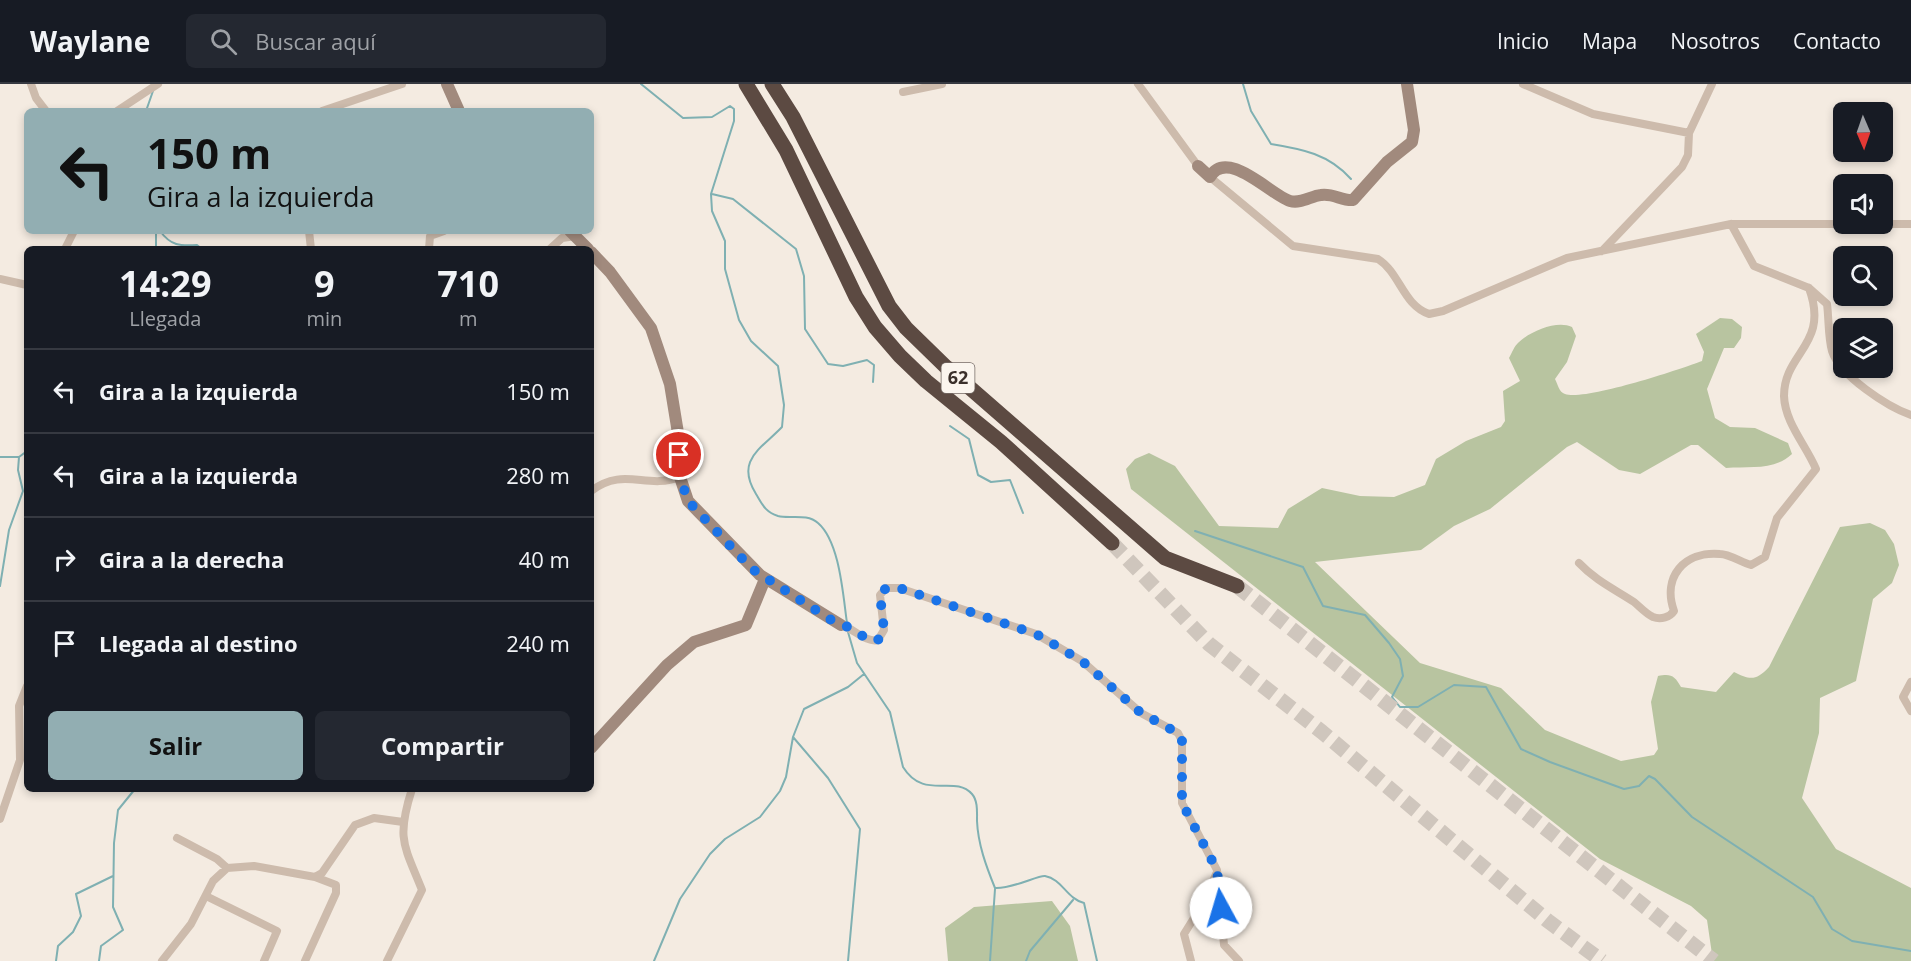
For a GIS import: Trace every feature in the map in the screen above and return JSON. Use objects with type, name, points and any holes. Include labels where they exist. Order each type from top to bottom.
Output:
[{"type":"highway","name":"62","points":[[746,84],[786,150],[852,289],[875,327],[926,381],[1001,442],[1112,543]]},
{"type":"highway","name":"62","points":[[772,84],[792,117],[889,306],[906,328],[946,367],[1165,558],[1237,586]]},
{"type":"street","points":[[31,84],[36,98],[44,108]]},
{"type":"street","points":[[331,108],[402,84]]},
{"type":"street","points":[[447,84],[458,108]]},
{"type":"street","points":[[903,92],[942,84]]},
{"type":"street","points":[[1138,84],[1198,166],[1293,246],[1378,259],[1387,266],[1414,305],[1429,314],[1443,311],[1567,258],[1731,224],[1911,224]]},
{"type":"street","points":[[1210,177],[1214,171],[1220,169],[1246,172],[1294,202],[1325,194],[1353,200],[1388,162],[1412,142],[1414,130],[1407,84]]},
{"type":"street","points":[[1523,84],[1593,114],[1689,132]]},
{"type":"street","points":[[1602,251],[1682,167],[1688,155],[1689,132],[1712,84]]},
{"type":"street","points":[[122,108],[155,86]]},
{"type":"street","points":[[1731,224],[1754,266],[1809,288],[1827,304],[1832,350],[1842,369],[1892,408],[1911,415]]},
{"type":"street","points":[[429,246],[430,236],[436,234]]},
{"type":"street","points":[[553,246],[562,238],[573,234],[586,246]]},
{"type":"street","points":[[594,254],[610,272],[651,328],[670,384],[678,433],[680,477],[686,497],[698,513],[765,579],[870,641],[881,638],[884,630],[880,595],[891,586],[1027,630],[1076,657],[1141,713],[1174,730],[1181,737],[1182,803],[1217,870],[1224,945],[1239,961]]},
{"type":"street","points":[[0,279],[24,284]]},
{"type":"street","points":[[1579,563],[1594,579],[1654,618],[1665,618],[1674,610],[1669,597],[1670,579],[1676,571],[1694,558],[1721,554],[1751,565],[1765,558],[1777,518],[1816,469],[1807,448],[1788,419],[1784,399],[1785,377],[1807,346],[1813,327],[1815,306],[1809,288]]},
{"type":"street","points":[[594,489],[614,478],[659,482],[680,477]]},
{"type":"street","points":[[594,745],[667,665],[694,642],[746,624],[765,579]]},
{"type":"street","points":[[1911,682],[1903,697],[1911,711]]},
{"type":"street","points":[[0,819],[20,760],[19,706],[24,694]]},
{"type":"street","points":[[387,961],[422,890],[404,849],[404,822],[411,792]]},
{"type":"street","points":[[315,877],[322,873],[355,825],[374,818],[404,822]]},
{"type":"street","points":[[177,838],[217,859],[227,868]]},
{"type":"street","points":[[162,961],[192,924],[218,875],[227,868],[254,866],[315,877],[336,885],[336,893],[305,961]]},
{"type":"street","points":[[1191,961],[1184,934],[1204,902],[1217,870]]},
{"type":"street","points":[[206,896],[277,931],[264,961]]},
{"type":"green space","points":[[1720,318],[1732,319],[1742,327],[1741,338],[1734,348],[1724,348],[1707,389],[1715,418],[1730,427],[1755,428],[1788,443],[1792,454],[1785,459],[1761,467],[1726,468],[1698,445],[1691,445],[1640,474],[1619,470],[1577,442],[1567,447],[1490,509],[1454,526],[1421,550],[1315,562],[1420,663],[1501,688],[1545,730],[1621,761],[1654,755],[1658,749],[1651,702],[1658,676],[1672,676],[1681,687],[1716,692],[1734,672],[1749,678],[1760,675],[1769,667],[1840,527],[1870,523],[1885,530],[1894,544],[1899,565],[1892,583],[1873,599],[1856,681],[1820,698],[1819,733],[1802,798],[1836,849],[1911,888],[1911,961],[1713,961],[1707,920],[1691,906],[1600,859],[1131,489],[1126,469],[1135,459],[1149,453],[1175,466],[1219,526],[1278,528],[1288,509],[1322,488],[1360,496],[1394,497],[1425,485],[1436,459],[1466,441],[1501,427],[1505,421],[1503,391],[1520,381],[1509,358],[1517,344],[1530,334],[1552,326],[1572,327],[1576,336],[1567,362],[1555,379],[1563,393],[1576,395],[1632,384],[1702,361],[1704,352],[1696,334]]},
{"type":"green space","points":[[1052,901],[1070,926],[1078,961],[948,961],[945,928],[974,907]]},
{"type":"waterway","points":[[641,84],[683,118],[712,117],[730,106],[734,109],[734,121],[711,194],[712,211],[725,241],[725,269],[739,320],[751,341],[778,366],[784,405],[782,427],[759,449],[749,464],[750,482],[767,510],[783,517],[809,518],[818,523],[825,532],[836,556],[847,623]]},
{"type":"waterway","points":[[1243,84],[1251,111],[1271,144],[1324,158],[1351,179]]},
{"type":"waterway","points":[[147,108],[153,91]]},
{"type":"waterway","points":[[712,194],[733,199],[796,249],[804,276],[805,329],[828,364],[843,366],[867,360],[874,365],[873,382]]},
{"type":"waterway","points":[[156,234],[156,246]]},
{"type":"waterway","points":[[162,234],[172,242],[198,246]]},
{"type":"waterway","points":[[950,426],[969,439],[978,475],[991,482],[1010,480],[1023,513]]},
{"type":"waterway","points":[[0,457],[19,457],[24,453]]},
{"type":"waterway","points":[[0,586],[9,530],[23,491],[18,470],[19,457]]},
{"type":"waterway","points":[[1195,531],[1303,567],[1323,606],[1365,615],[1400,659],[1403,676],[1392,697],[1400,707],[1418,707],[1454,685],[1486,687],[1521,749],[1624,789],[1639,786],[1649,776],[1655,779],[1692,817],[1813,897],[1832,929],[1852,941],[1911,951]]},
{"type":"waterway","points":[[848,632],[857,663],[890,712],[903,767],[920,783],[957,786],[965,788],[972,794],[976,803],[981,847],[995,888],[1045,876],[1056,881],[1073,898],[1084,903],[1097,961]]},
{"type":"waterway","points":[[654,961],[680,899],[710,854],[725,839],[760,817],[780,791],[786,777],[793,737],[804,709],[848,687],[864,674]]},
{"type":"waterway","points":[[793,737],[828,778],[860,829],[848,961]]},
{"type":"waterway","points":[[99,961],[101,946],[123,930],[113,907],[114,843],[118,810],[133,792]]},
{"type":"waterway","points":[[56,961],[58,946],[73,932],[81,916],[76,894],[113,876]]},
{"type":"waterway","points":[[990,961],[995,889]]},
{"type":"waterway","points":[[1026,961],[1030,951],[1073,900]]},
{"type":"tunnel","points":[[1112,543],[1209,644],[1322,732],[1548,921],[1602,961]]},
{"type":"tunnel","points":[[1237,586],[1714,961]]},
{"type":"route","points":[[679,455],[683,491],[698,513],[752,569],[836,623],[851,628],[870,641],[878,640],[884,630],[880,595],[891,586],[899,588],[1036,634],[1082,661],[1141,713],[1178,733],[1182,741],[1182,803],[1217,870],[1221,908]]}]
